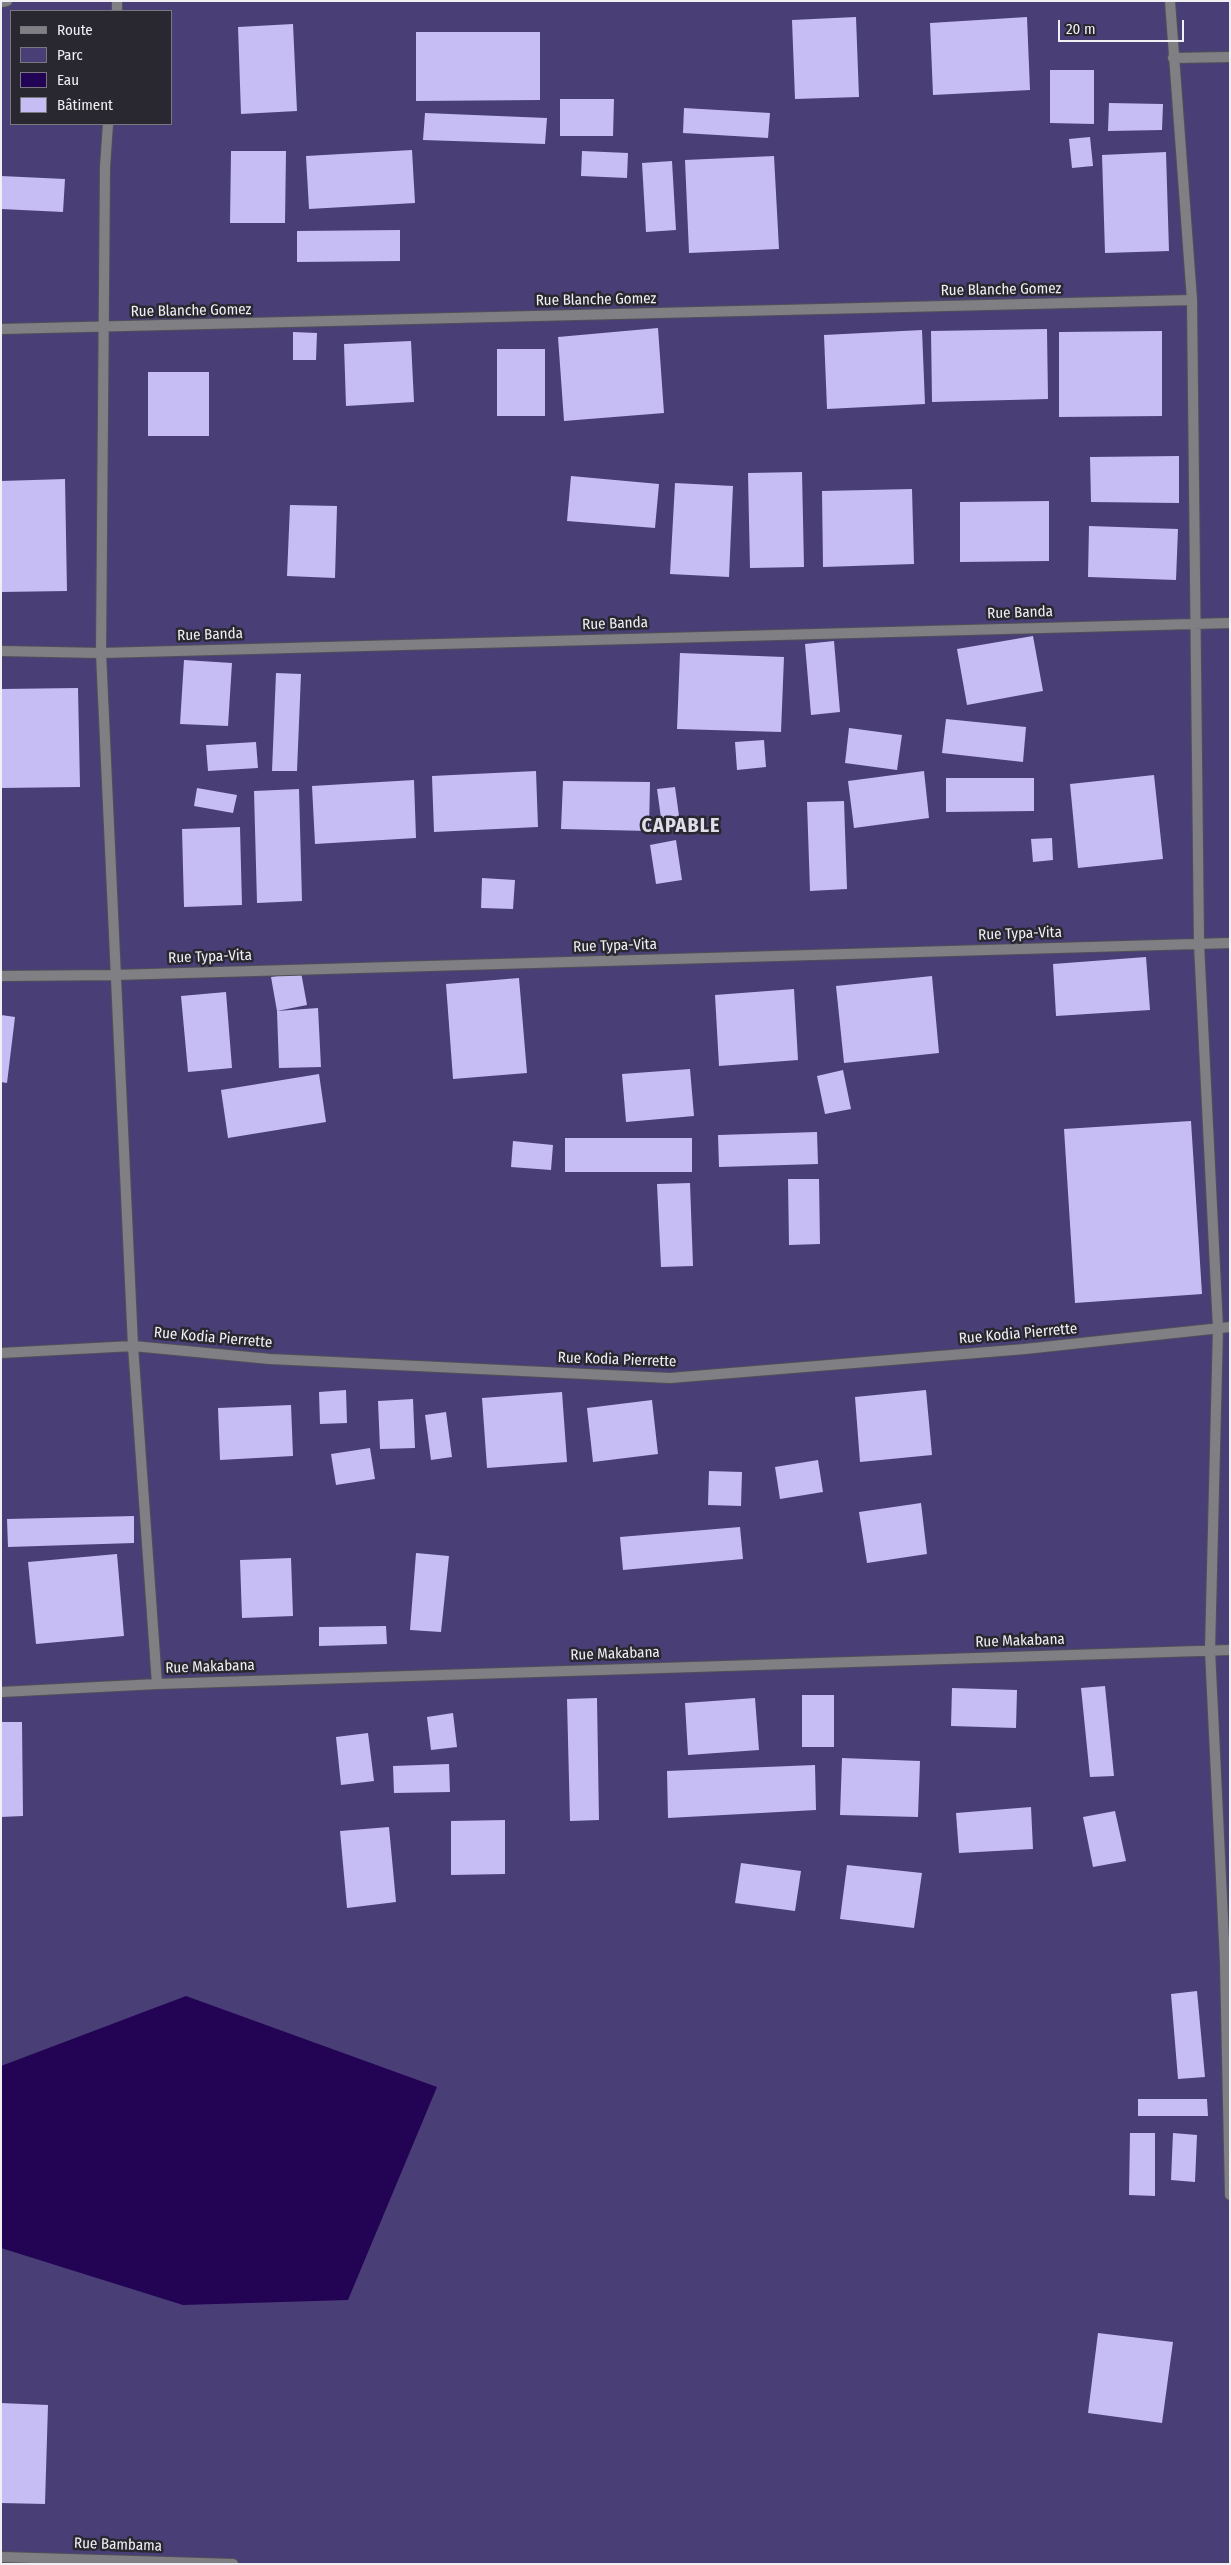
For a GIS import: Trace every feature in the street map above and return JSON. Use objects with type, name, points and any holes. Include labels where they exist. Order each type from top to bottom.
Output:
[{"type":"street","points":[[1,2],[7,1]]},
{"type":"street","points":[[1170,1],[1192,300],[1199,944],[1218,1328],[1210,1650],[1228,1961],[1230,2195]]},
{"type":"street","points":[[1173,58],[1230,57]]},
{"type":"street","points":[[108,125],[105,167],[101,653],[133,1346],[157,1684]]},
{"type":"street","name":"Rue Blanche Gomez","points":[[1,329],[1192,300]]},
{"type":"street","name":"Rue Banda","points":[[1,651],[101,653],[1230,622]]},
{"type":"street","name":"Rue Typa-Vita","points":[[1,976],[115,975],[1230,943]]},
{"type":"street","name":"Rue Kodia Pierrette","points":[[1,1353],[133,1346],[270,1358],[670,1378],[1025,1349],[1230,1327]]},
{"type":"street","name":"Rue Makabana","points":[[1,1692],[157,1684],[1230,1650]]},
{"type":"street","name":"Rue Bambama","points":[[1,2557],[233,2564]]},
{"type":"green space","points":[[1,1],[1230,1],[1230,2564],[1,2564]]},
{"type":"water","points":[[186,1996],[437,2087],[348,2300],[183,2305],[1,2248],[1,2066]]},
{"type":"building","points":[[856,17],[859,97],[795,99],[792,20]]},
{"type":"building","points":[[1027,17],[1030,90],[933,95],[930,23]]},
{"type":"building","points":[[293,24],[297,111],[241,114],[238,27]]},
{"type":"building","points":[[416,32],[540,32],[540,100],[416,101]]},
{"type":"building","points":[[1050,70],[1094,70],[1094,124],[1050,123]]},
{"type":"building","points":[[560,99],[614,99],[613,136],[560,136]]},
{"type":"building","points":[[1109,103],[1163,104],[1162,130],[1108,131]]},
{"type":"building","points":[[684,108],[770,113],[768,138],[683,133]]},
{"type":"building","points":[[425,113],[547,118],[545,144],[423,140]]},
{"type":"building","points":[[1090,137],[1093,166],[1072,168],[1069,139]]},
{"type":"building","points":[[412,150],[415,203],[309,209],[306,156]]},
{"type":"building","points":[[231,151],[286,151],[285,223],[230,223]]},
{"type":"building","points":[[582,151],[628,153],[627,178],[581,176]]},
{"type":"building","points":[[1166,152],[1169,251],[1105,253],[1102,155]]},
{"type":"building","points":[[774,156],[779,249],[689,253],[685,160]]},
{"type":"building","points":[[672,161],[676,230],[646,232],[642,163]]},
{"type":"building","points":[[1,176],[65,179],[63,212],[1,209]]},
{"type":"building","points":[[400,230],[400,261],[297,262],[297,231]]},
{"type":"building","points":[[658,328],[664,413],[564,421],[558,337]]},
{"type":"building","points":[[1047,329],[1048,399],[932,402],[931,331]]},
{"type":"building","points":[[922,330],[925,404],[827,409],[824,335]]},
{"type":"building","points":[[1162,331],[1162,416],[1059,417],[1059,332]]},
{"type":"building","points":[[293,332],[317,333],[316,360],[293,360]]},
{"type":"building","points":[[411,341],[414,402],[346,406],[344,344]]},
{"type":"building","points":[[497,349],[545,349],[545,416],[497,416]]},
{"type":"building","points":[[148,372],[209,372],[209,436],[148,436]]},
{"type":"building","points":[[1179,456],[1179,503],[1091,502],[1090,457]]},
{"type":"building","points":[[802,472],[804,567],[750,568],[748,473]]},
{"type":"building","points":[[571,476],[659,484],[655,528],[567,521]]},
{"type":"building","points":[[65,479],[67,591],[1,592],[1,481]]},
{"type":"building","points":[[675,483],[733,486],[729,577],[670,574]]},
{"type":"building","points":[[912,489],[914,564],[823,567],[822,491]]},
{"type":"building","points":[[1049,501],[1049,561],[960,562],[960,502]]},
{"type":"building","points":[[290,505],[337,506],[335,578],[287,576]]},
{"type":"building","points":[[1089,526],[1178,529],[1176,580],[1088,577]]},
{"type":"building","points":[[1033,636],[1043,691],[967,705],[957,649]]},
{"type":"building","points":[[834,641],[840,712],[811,715],[805,644]]},
{"type":"building","points":[[680,653],[784,657],[781,732],[677,729]]},
{"type":"building","points":[[184,660],[232,663],[228,726],[180,724]]},
{"type":"building","points":[[276,673],[301,674],[297,771],[272,771]]},
{"type":"building","points":[[78,688],[80,787],[1,788],[1,689]]},
{"type":"building","points":[[946,719],[1026,727],[1023,762],[942,753]]},
{"type":"building","points":[[849,728],[902,735],[897,770],[845,763]]},
{"type":"building","points":[[764,740],[766,767],[737,770],[735,742]]},
{"type":"building","points":[[256,742],[258,768],[208,771],[206,745]]},
{"type":"building","points":[[536,771],[538,827],[434,832],[432,776]]},
{"type":"building","points":[[924,771],[929,818],[854,828],[848,781]]},
{"type":"building","points":[[1154,775],[1163,859],[1078,868],[1070,784]]},
{"type":"building","points":[[946,778],[1034,778],[1034,811],[946,812]]},
{"type":"building","points":[[414,780],[416,838],[315,844],[312,786]]},
{"type":"building","points":[[563,781],[650,782],[649,831],[561,829]]},
{"type":"building","points":[[675,787],[679,816],[661,818],[657,789]]},
{"type":"building","points":[[197,788],[237,795],[233,813],[194,806]]},
{"type":"building","points":[[299,789],[302,901],[257,903],[254,791]]},
{"type":"building","points":[[844,801],[847,889],[810,891],[807,802]]},
{"type":"building","points":[[240,827],[242,905],[184,907],[182,829]]},
{"type":"building","points":[[1052,838],[1053,860],[1033,862],[1031,839]]},
{"type":"building","points":[[676,840],[682,880],[656,884],[650,845]]},
{"type":"building","points":[[482,878],[515,880],[513,909],[481,908]]},
{"type":"building","points":[[1146,957],[1150,1010],[1056,1016],[1053,964]]},
{"type":"building","points":[[301,972],[307,1005],[277,1011],[271,977]]},
{"type":"building","points":[[932,976],[939,1053],[844,1063],[836,986]]},
{"type":"building","points":[[519,978],[527,1073],[453,1079],[446,984]]},
{"type":"building","points":[[794,989],[798,1060],[719,1066],[715,995]]},
{"type":"building","points":[[226,992],[232,1068],[188,1072],[181,996]]},
{"type":"building","points":[[318,1008],[321,1067],[279,1068],[277,1011]]},
{"type":"building","points":[[1,1015],[15,1017],[7,1083],[1,1082]]},
{"type":"building","points":[[690,1069],[694,1116],[626,1122],[622,1074]]},
{"type":"building","points":[[843,1070],[851,1109],[825,1114],[817,1076]]},
{"type":"building","points":[[319,1074],[326,1122],[228,1138],[221,1090]]},
{"type":"building","points":[[1191,1121],[1202,1294],[1075,1303],[1064,1129]]},
{"type":"building","points":[[817,1132],[818,1164],[719,1167],[718,1135]]},
{"type":"building","points":[[565,1138],[692,1138],[692,1172],[565,1172]]},
{"type":"building","points":[[513,1141],[553,1145],[551,1170],[511,1167]]},
{"type":"building","points":[[788,1179],[819,1179],[820,1244],[789,1245]]},
{"type":"building","points":[[690,1183],[693,1266],[661,1267],[657,1184]]},
{"type":"building","points":[[346,1390],[347,1423],[320,1424],[319,1392]]},
{"type":"building","points":[[926,1390],[932,1455],[860,1462],[855,1397]]},
{"type":"building","points":[[562,1392],[567,1462],[487,1468],[482,1398]]},
{"type":"building","points":[[413,1399],[415,1448],[380,1449],[378,1401]]},
{"type":"building","points":[[652,1400],[658,1454],[593,1462],[587,1408]]},
{"type":"building","points":[[291,1405],[293,1456],[220,1460],[218,1408]]},
{"type":"building","points":[[446,1412],[452,1457],[431,1460],[425,1415]]},
{"type":"building","points":[[370,1448],[375,1479],[336,1485],[331,1454]]},
{"type":"building","points":[[818,1460],[823,1492],[780,1499],[775,1467]]},
{"type":"building","points":[[709,1471],[742,1472],[741,1506],[708,1505]]},
{"type":"building","points":[[921,1503],[927,1554],[867,1563],[859,1512]]},
{"type":"building","points":[[134,1516],[134,1543],[8,1547],[7,1519]]},
{"type":"building","points":[[740,1527],[743,1559],[623,1570],[620,1537]]},
{"type":"building","points":[[416,1553],[449,1556],[441,1632],[410,1630]]},
{"type":"building","points":[[117,1554],[124,1636],[36,1644],[28,1562]]},
{"type":"building","points":[[291,1558],[293,1616],[242,1618],[240,1560]]},
{"type":"building","points":[[386,1626],[387,1644],[319,1646],[319,1627]]},
{"type":"building","points":[[1105,1686],[1114,1776],[1090,1777],[1081,1688]]},
{"type":"building","points":[[952,1688],[1017,1690],[1016,1728],[951,1726]]},
{"type":"building","points":[[802,1695],[834,1695],[834,1747],[802,1747]]},
{"type":"building","points":[[597,1698],[599,1820],[570,1821],[567,1699]]},
{"type":"building","points":[[755,1698],[759,1750],[688,1755],[685,1703]]},
{"type":"building","points":[[453,1713],[457,1747],[431,1750],[427,1717]]},
{"type":"building","points":[[1,1722],[22,1722],[23,1816],[1,1817]]},
{"type":"building","points":[[368,1733],[374,1781],[341,1785],[336,1737]]},
{"type":"building","points":[[842,1758],[920,1761],[918,1817],[840,1815]]},
{"type":"building","points":[[449,1764],[450,1792],[394,1793],[393,1766]]},
{"type":"building","points":[[815,1765],[816,1810],[668,1818],[667,1771]]},
{"type":"building","points":[[1031,1807],[1033,1849],[959,1853],[956,1813]]},
{"type":"building","points":[[1115,1811],[1126,1861],[1093,1867],[1083,1817]]},
{"type":"building","points":[[505,1820],[505,1874],[451,1875],[451,1821]]},
{"type":"building","points":[[389,1827],[396,1902],[347,1908],[340,1831]]},
{"type":"building","points":[[741,1863],[801,1871],[795,1911],[735,1903]]},
{"type":"building","points":[[847,1865],[922,1873],[914,1928],[840,1919]]},
{"type":"building","points":[[1197,1991],[1205,2077],[1178,2079],[1171,1994]]},
{"type":"building","points":[[1138,2099],[1207,2099],[1208,2116],[1138,2116]]},
{"type":"building","points":[[1130,2133],[1155,2133],[1155,2196],[1129,2195]]},
{"type":"building","points":[[1173,2133],[1197,2135],[1195,2182],[1171,2180]]},
{"type":"building","points":[[1098,2333],[1173,2342],[1162,2423],[1088,2413]]},
{"type":"building","points":[[1,2403],[48,2405],[45,2504],[1,2503]]},
{"type":"district","name":"CAPABLE","points":[[681,826]]}]
